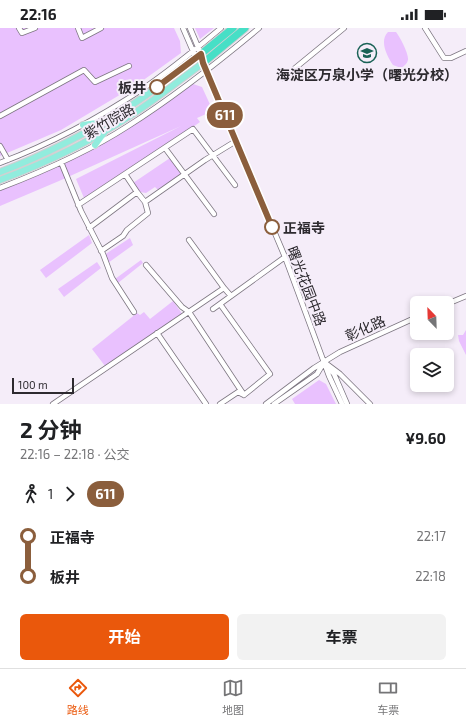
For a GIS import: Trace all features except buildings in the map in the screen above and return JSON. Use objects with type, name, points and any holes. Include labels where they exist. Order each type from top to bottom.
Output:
[{"type":"highway","name":"紫竹院路","points":[[199,56],[233,28]]},
{"type":"highway","name":"紫竹院路","points":[[203,63],[245,28]]},
{"type":"main road","name":"紫竹院路","points":[[0,172],[50,150],[131,106],[199,56]]},
{"type":"main road","name":"紫竹院路","points":[[0,180],[54,158],[108,129],[156,98],[203,63]]},
{"type":"main road","points":[[83,125],[103,122]]},
{"type":"main road","points":[[95,145],[108,129]]},
{"type":"street","points":[[20,28],[22,33],[34,28]]},
{"type":"street","points":[[78,28],[82,38],[101,28]]},
{"type":"street","points":[[183,28],[193,51],[199,56]]},
{"type":"street","points":[[190,28],[198,47],[199,56]]},
{"type":"street","name":"紫竹院路","points":[[0,163],[21,155],[83,125],[144,88],[221,28]]},
{"type":"street","name":"紫竹院路","points":[[0,188],[61,162],[127,127],[207,71],[259,28]]},
{"type":"street","points":[[283,78],[344,28]]},
{"type":"street","points":[[425,28],[444,58],[451,58],[466,51]]},
{"type":"street","name":"曙光花园中路","points":[[199,56],[207,71],[285,257],[331,381],[342,404]]},
{"type":"street","points":[[0,116],[84,70],[95,82],[129,66]]},
{"type":"street","points":[[78,206],[193,129],[235,185]]},
{"type":"street","points":[[145,202],[236,141]]},
{"type":"street","points":[[0,146],[8,160]]},
{"type":"street","points":[[165,148],[214,214]]},
{"type":"street","points":[[61,162],[78,206],[101,251],[112,278],[134,312]]},
{"type":"street","points":[[101,251],[123,236],[127,230],[148,213],[145,202],[125,174]]},
{"type":"street","points":[[89,228],[137,192]]},
{"type":"street","points":[[189,240],[231,296]]},
{"type":"street","points":[[213,309],[285,257]]},
{"type":"street","points":[[146,265],[176,301],[189,312],[244,395]]},
{"type":"street","points":[[54,404],[224,288]]},
{"type":"street","points":[[454,301],[466,296]]},
{"type":"street","points":[[220,304],[270,374],[244,395]]},
{"type":"street","name":"彰化路","points":[[266,404],[308,372],[340,352],[410,320]]},
{"type":"street","points":[[157,333],[206,404]]},
{"type":"street","points":[[324,362],[334,374],[346,404]]},
{"type":"street","points":[[324,362],[340,374],[370,404]]},
{"type":"street","name":"彰化路","points":[[274,404],[317,374],[324,362]]},
{"type":"street","points":[[220,404],[238,392],[244,395]]},
{"type":"shaded area","points":[[0,28],[174,28],[180,41],[181,53],[138,84],[61,130],[0,156]]},
{"type":"shaded area","points":[[195,28],[214,28],[200,39]]},
{"type":"shaded area","points":[[388,32],[396,32],[406,50],[408,60],[401,68],[393,65],[386,53],[384,40]]},
{"type":"shaded area","points":[[193,84],[202,87],[213,111],[197,118],[200,122],[186,132],[84,198],[76,179],[181,126],[0,206],[0,190],[125,131]]},
{"type":"shaded area","points":[[170,158],[182,174],[159,191],[155,187],[146,193],[140,192],[133,183]]},
{"type":"shaded area","points":[[89,235],[92,243],[46,278],[40,270]]},
{"type":"shaded area","points":[[130,238],[133,245],[108,263],[104,255]]},
{"type":"shaded area","points":[[141,260],[143,263],[118,283],[115,279]]},
{"type":"shaded area","points":[[97,262],[101,268],[64,297],[58,289]]},
{"type":"shaded area","points":[[173,301],[183,315],[105,366],[92,349],[137,313],[140,315],[144,312],[150,319]]},
{"type":"shaded area","points":[[466,330],[466,355],[459,341],[458,335],[463,335]]},
{"type":"shaded area","points":[[319,380],[326,384],[336,404],[295,404],[292,399]]},
{"type":"bus line","name":"611","points":[[157,87],[201,54],[203,63],[272,227]]},
{"type":"place","name":"海淀区万泉小学（曙光分校）","points":[[367,53]]},
{"type":"place","name":"板井","points":[[157,87]]},
{"type":"place","name":"正福寺","points":[[272,227]]}]
